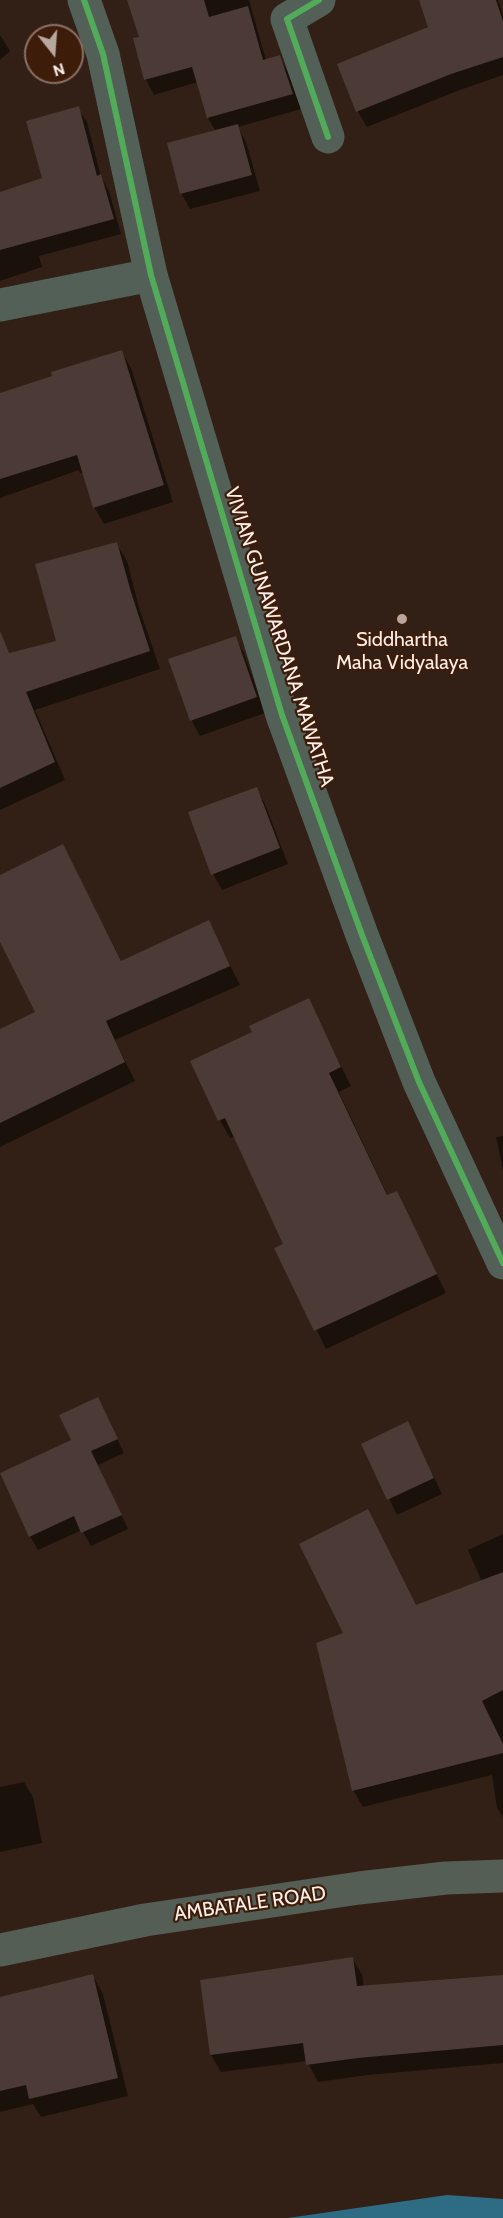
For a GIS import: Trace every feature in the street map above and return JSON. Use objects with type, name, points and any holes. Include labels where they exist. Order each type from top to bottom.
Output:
[{"type":"main road","name":"AMBATALE ROAD","points":[[0,1950],[145,1920],[359,1888],[446,1878],[503,1876]]},
{"type":"street","name":"VIVIAN GUNAWARDANA MAWATHA","points":[[84,0],[103,54],[151,276],[282,715],[362,935],[419,1082],[501,1251]]},
{"type":"street","points":[[320,0],[287,19],[328,137]]},
{"type":"street","points":[[0,305],[151,276]]},
{"type":"water","points":[[447,2195],[503,2199],[503,2218],[288,2218]]},
{"type":"building","points":[[127,0],[204,0],[209,17],[248,6],[263,60],[280,55],[293,94],[207,118],[192,67],[144,80],[133,38],[139,37]]},
{"type":"building","points":[[419,0],[496,0],[503,21],[503,57],[451,74],[356,112],[337,64],[428,27]]},
{"type":"building","points":[[79,106],[97,176],[101,174],[114,219],[0,250],[0,192],[42,178],[26,121]]},
{"type":"building","points":[[238,124],[252,175],[180,194],[167,143]]},
{"type":"building","points":[[122,350],[164,485],[93,508],[77,455],[0,479],[0,393],[52,376],[51,372]]},
{"type":"building","points":[[117,542],[150,651],[26,692],[55,762],[0,788],[0,631],[9,653],[56,641],[35,564]]},
{"type":"building","points":[[236,636],[257,697],[190,721],[168,659]]},
{"type":"building","points":[[257,787],[280,848],[211,875],[188,812]]},
{"type":"building","points":[[63,844],[121,961],[209,920],[230,966],[106,1021],[125,1062],[0,1123],[0,1029],[35,1012],[0,942],[0,875]]},
{"type":"building","points":[[309,998],[341,1067],[329,1073],[387,1195],[397,1191],[437,1274],[314,1331],[274,1248],[283,1244],[225,1118],[218,1121],[190,1061],[252,1032],[249,1026]]},
{"type":"building","points":[[98,1397],[118,1439],[91,1451],[122,1515],[81,1533],[74,1516],[29,1537],[0,1473],[71,1440],[59,1415]]},
{"type":"building","points":[[408,1421],[434,1478],[387,1500],[361,1444]]},
{"type":"building","points":[[368,1509],[416,1605],[503,1572],[503,1690],[482,1701],[503,1744],[503,1753],[352,1791],[316,1643],[343,1633],[299,1544]]},
{"type":"building","points":[[353,1957],[357,1986],[503,1975],[503,2045],[306,2065],[303,2043],[210,2055],[200,1980]]},
{"type":"building","points":[[93,1974],[118,2078],[29,2099],[26,2085],[0,2091],[0,1997]]},
{"type":"cycle path","points":[[84,0],[103,54],[151,275],[282,715],[362,935],[419,1082],[503,1263]]},
{"type":"cycle path","points":[[319,0],[287,19],[328,137]]},
{"type":"place","name":"Siddhartha Maha Vidyalaya","points":[[402,619]]}]
